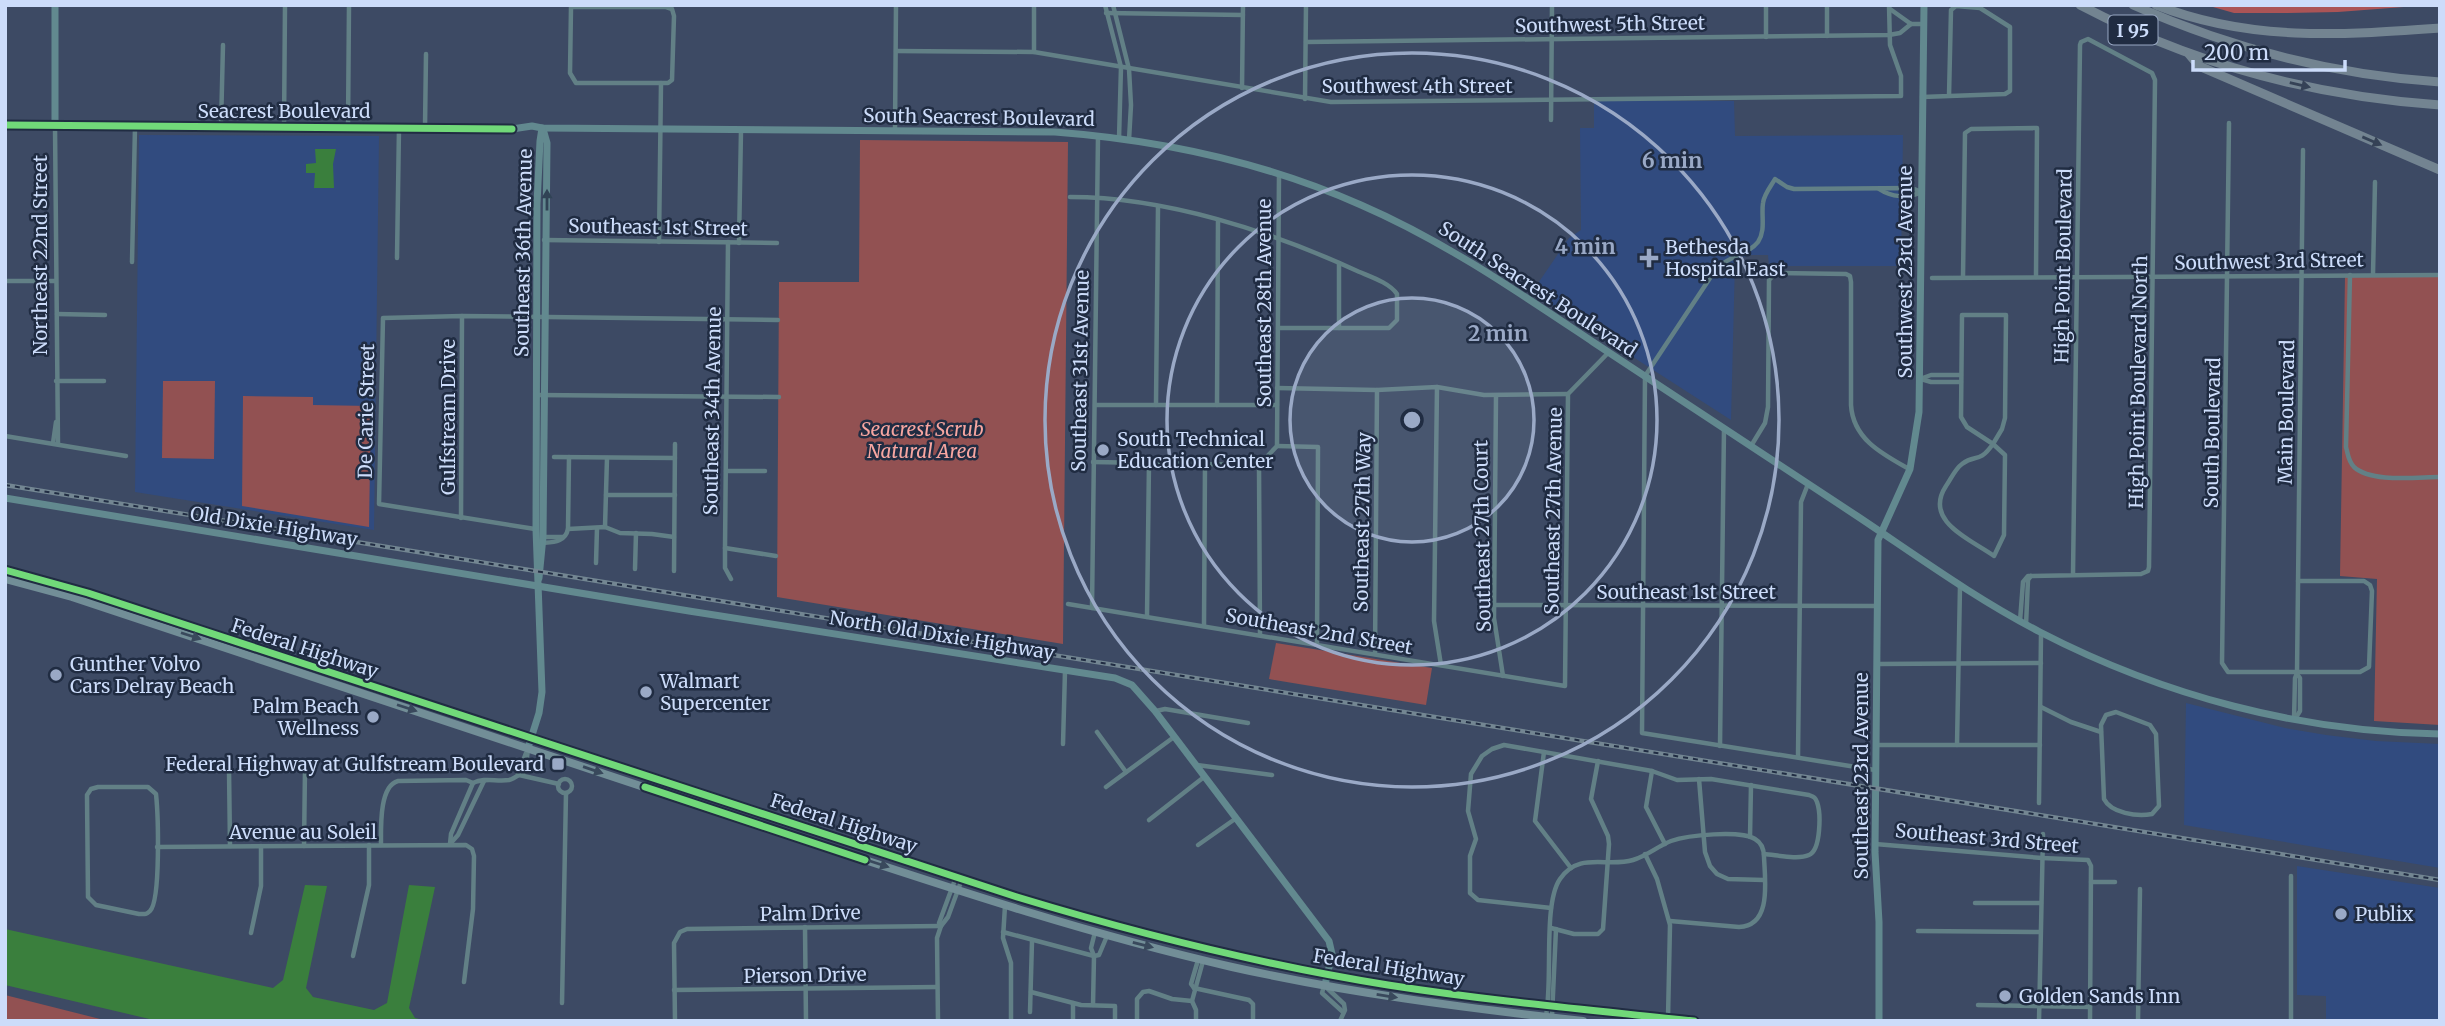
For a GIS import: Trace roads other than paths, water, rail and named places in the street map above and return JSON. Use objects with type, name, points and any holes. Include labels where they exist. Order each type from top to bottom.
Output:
[{"type":"highway","name":"I 95","points":[[2080,5],[2187,53],[2241,71],[2311,88],[2440,105]]},
{"type":"highway","name":"I 95","points":[[2133,5],[2213,37],[2293,60],[2365,74],[2440,82]]},
{"type":"highway","points":[[2156,5],[2221,24],[2290,34],[2343,34],[2440,28]]},
{"type":"highway","points":[[2187,53],[2199,66],[2440,173]]},
{"type":"main road","name":"Federal Highway","points":[[5,570],[129,606],[959,878],[1076,914],[1195,946],[1326,974],[1475,997],[1694,1021]]},
{"type":"main road","name":"Federal Highway","points":[[5,579],[72,597],[740,819],[1107,936],[1173,953],[1325,985],[1450,1006],[1583,1021]]},
{"type":"main road","points":[[72,597],[88,593]]},
{"type":"main road","points":[[91,604],[99,601],[120,607],[129,606]]},
{"type":"main road","points":[[346,687],[361,682]]},
{"type":"main road","points":[[362,693],[384,690]]},
{"type":"main road","points":[[661,793],[674,792],[681,786]]},
{"type":"main road","points":[[684,800],[687,796],[696,795],[728,806],[743,806]]},
{"type":"main road","points":[[740,819],[751,818],[809,837],[819,837],[824,833]]},
{"type":"main road","points":[[1173,953],[1195,946]]},
{"type":"main road","points":[[1201,959],[1206,953],[1220,952]]},
{"type":"street","name":"Northeast 22nd Street","points":[[55,5],[56,443]]},
{"type":"street","points":[[284,127],[285,5]]},
{"type":"street","points":[[348,127],[349,5]]},
{"type":"street","points":[[895,130],[897,5]]},
{"type":"street","points":[[1034,5],[1034,52]]},
{"type":"street","points":[[1105,5],[1121,67],[1119,139]]},
{"type":"street","points":[[1113,5],[1129,69],[1129,140]]},
{"type":"street","points":[[1242,88],[1243,5]]},
{"type":"street","points":[[1305,99],[1306,5]]},
{"type":"street","points":[[1551,120],[1552,5]]},
{"type":"street","points":[[1766,5],[1766,37]]},
{"type":"street","points":[[1827,5],[1827,36]]},
{"type":"street","name":"Southwest 23rd Avenue","points":[[1881,532],[1910,469],[1916,438],[1920,379],[1924,5]]},
{"type":"street","points":[[571,6],[671,9],[674,16],[673,76],[668,83],[576,83],[570,73],[571,6]]},
{"type":"street","points":[[1922,97],[2005,94],[2010,91],[2010,27],[1978,7],[1956,6],[1951,10],[1949,96]]},
{"type":"street","points":[[1889,7],[1911,24]]},
{"type":"street","points":[[1889,7],[1889,36]]},
{"type":"street","points":[[1106,13],[1243,15]]},
{"type":"street","name":"Southwest 5th Street","points":[[1306,42],[1889,36],[1900,33],[1911,24],[1924,24]]},
{"type":"street","name":"Southwest 4th Street","points":[[896,51],[1034,52],[1331,102],[1900,96],[1901,76],[1889,36]]},
{"type":"street","name":"High Point Boulevard","points":[[2073,574],[2080,45],[2084,39],[2092,40],[2154,76]]},
{"type":"street","points":[[221,126],[223,45]]},
{"type":"street","points":[[425,127],[426,54]]},
{"type":"street","name":"High Point Boulevard North","points":[[2023,623],[2028,580],[2032,575],[2141,574],[2148,571],[2149,567],[2154,76]]},
{"type":"street","points":[[659,242],[661,83]]},
{"type":"street","name":"South Boulevard","points":[[2230,123],[2222,663],[2225,670],[2231,673],[2367,670],[2371,664],[2370,584],[2364,581],[2298,581]]},
{"type":"street","name":"Seacrest Boulevard","points":[[5,125],[512,129],[532,125],[542,128]]},
{"type":"street","points":[[132,262],[135,126]]},
{"type":"street","points":[[397,258],[399,127]]},
{"type":"street","name":"South Seacrest Boulevard","points":[[542,128],[895,130],[1098,135],[1219,157],[1279,174],[1362,205],[1420,233],[1479,267],[1960,585],[2041,633],[2139,676],[2230,706],[2356,730],[2440,734]]},
{"type":"street","name":"Southeast 36th Avenue","points":[[542,128],[537,239],[542,317]]},
{"type":"street","name":"Southeast 36th Avenue","points":[[528,748],[542,692],[537,586],[542,317],[547,240],[547,143],[542,128]]},
{"type":"street","points":[[1963,278],[1965,133],[1971,129],[2037,128],[2036,277]]},
{"type":"street","points":[[739,243],[741,129]]},
{"type":"street","name":"Southeast 31st Avenue","points":[[1092,608],[1098,135]]},
{"type":"street","name":"Main Boulevard","points":[[2294,720],[2300,711],[2301,678],[2297,673],[2303,150]]},
{"type":"street","name":"Southeast 28th Avenue","points":[[1277,446],[1279,174]]},
{"type":"street","points":[[1876,770],[1642,733],[1645,376],[1716,269],[1724,261],[1755,245],[1760,238],[1763,202],[1776,179],[1794,189],[1879,189],[1900,196],[1913,196],[1921,192]]},
{"type":"street","points":[[2373,274],[2375,182]]},
{"type":"street","points":[[1070,197],[1157,207],[1218,220],[1339,262],[1392,288],[1397,298],[1396,320],[1389,328],[1278,328]]},
{"type":"street","points":[[1156,405],[1157,207]]},
{"type":"street","points":[[1217,405],[1218,220]]},
{"type":"street","name":"Southeast 1st Street","points":[[537,239],[778,243]]},
{"type":"street","name":"Southeast 34th Avenue","points":[[728,242],[725,568],[731,579]]},
{"type":"street","points":[[1339,262],[1339,328]]},
{"type":"street","points":[[1751,446],[1765,423],[1768,407],[1769,280],[1776,273],[1846,274],[1850,276],[1850,405],[1855,426],[1871,445],[1910,469]]},
{"type":"street","points":[[2350,275],[2346,447],[2349,459],[2354,467],[2376,477],[2440,477]]},
{"type":"street","name":"Southwest 3rd Street","points":[[1932,278],[2440,275]]},
{"type":"street","points":[[5,281],[55,281]]},
{"type":"street","points":[[57,314],[105,315]]},
{"type":"street","points":[[1961,382],[1962,315],[2007,316],[2005,418],[2002,429],[1993,444],[1983,456],[1961,465],[1942,493],[1939,506],[1948,525],[1994,556],[2004,535],[2005,455],[1993,444],[1962,421],[1961,382]]},
{"type":"street","points":[[462,316],[778,320]]},
{"type":"street","name":"De Carie Street","points":[[461,518],[379,504],[383,318],[462,316]]},
{"type":"street","name":"Gulfstream Drive","points":[[461,518],[462,316]]},
{"type":"street","name":"Southeast 27th Avenue","points":[[1565,686],[1568,394],[1609,352]]},
{"type":"street","points":[[1920,379],[1931,375],[1961,375]]},
{"type":"street","points":[[1920,379],[1931,382],[1961,382]]},
{"type":"street","points":[[56,381],[104,382]]},
{"type":"street","points":[[1278,388],[1377,390],[1437,387],[1496,396],[1568,394]]},
{"type":"street","points":[[1437,387],[1434,621],[1441,665]]},
{"type":"street","name":"Southeast 27th Way","points":[[1375,654],[1377,390]]},
{"type":"street","points":[[541,396],[779,397]]},
{"type":"street","name":"Southeast 27th Court","points":[[1496,396],[1493,618],[1503,676]]},
{"type":"street","points":[[1095,405],[1277,405]]},
{"type":"street","points":[[1720,746],[1724,427]]},
{"type":"street","points":[[5,436],[126,456]]},
{"type":"street","points":[[674,571],[675,444]]},
{"type":"street","points":[[1260,635],[1259,465],[1277,446],[1318,447],[1317,645]]},
{"type":"street","points":[[554,457],[675,458]]},
{"type":"street","points":[[461,518],[558,542],[568,529],[569,457]]},
{"type":"street","points":[[605,527],[607,458]]},
{"type":"street","points":[[1093,462],[1259,465]]},
{"type":"street","points":[[1147,617],[1149,463]]},
{"type":"street","points":[[1204,626],[1205,463]]},
{"type":"street","points":[[726,471],[765,471]]},
{"type":"street","points":[[1798,757],[1801,502],[1808,484]]},
{"type":"street","points":[[606,495],[675,495]]},
{"type":"street","name":"Old Dixie Highway","points":[[5,498],[537,586]]},
{"type":"street","points":[[568,529],[605,527],[620,533],[674,537]]},
{"type":"street","points":[[596,563],[597,528]]},
{"type":"street","name":"Southeast 23rd Avenue","points":[[1879,1021],[1879,922],[1875,844],[1878,540],[1881,532]]},
{"type":"street","points":[[635,569],[636,533]]},
{"type":"street","points":[[725,548],[776,556]]},
{"type":"street","points":[[1957,745],[1960,585]]},
{"type":"street","name":"North Old Dixie Highway","points":[[537,586],[1115,678],[1128,683],[1139,691],[1155,711],[1329,941],[1332,954],[1326,974]]},
{"type":"street","name":"Southeast 2nd Street","points":[[1068,604],[1565,686]]},
{"type":"street","name":"Southeast 1st Street","points":[[1493,605],[1877,606]]},
{"type":"street","points":[[2039,803],[2041,633]]},
{"type":"street","points":[[1877,664],[2041,663]]},
{"type":"street","points":[[1063,744],[1065,671]]},
{"type":"street","points":[[2041,707],[2071,722],[2101,732]]},
{"type":"street","points":[[1155,711],[1165,709],[1248,723]]},
{"type":"street","points":[[2116,712],[2150,725],[2155,730],[2159,806],[2152,814],[2114,810],[2105,802],[2101,732],[2104,718],[2109,713],[2116,712]]},
{"type":"street","points":[[1097,732],[1126,772]]},
{"type":"street","points":[[1106,787],[1174,737]]},
{"type":"street","points":[[1551,908],[1479,900],[1470,893],[1470,856],[1475,838],[1468,811],[1470,778],[1474,766],[1489,751],[1504,745],[1652,771],[1677,780],[1711,779],[1815,798],[1818,805],[1819,843],[1813,852],[1803,856],[1764,854]]},
{"type":"street","points":[[1876,745],[2040,745]]},
{"type":"street","points":[[381,845],[381,821],[387,789],[391,783],[466,780],[473,783],[486,779],[508,780],[525,771],[528,748]]},
{"type":"street","points":[[1544,752],[1535,821],[1572,867]]},
{"type":"street","points":[[1553,929],[1586,935],[1601,932],[1604,925],[1608,836],[1591,799],[1598,761]]},
{"type":"street","points":[[1194,764],[1272,775]]},
{"type":"street","points":[[229,769],[230,846]]},
{"type":"street","points":[[304,846],[305,769]]},
{"type":"street","points":[[1652,771],[1646,807],[1665,844]]},
{"type":"street","points":[[518,775],[559,784],[564,780],[570,782],[571,790],[566,793]]},
{"type":"street","points":[[1149,820],[1204,777]]},
{"type":"street","points":[[450,844],[458,835],[480,783],[486,779]]},
{"type":"street","points":[[1699,779],[1706,859],[1717,874],[1731,879],[1764,880]]},
{"type":"street","points":[[450,844],[451,834],[473,783]]},
{"type":"street","points":[[559,784],[560,791],[566,793]]},
{"type":"street","points":[[1750,837],[1751,785]]},
{"type":"street","points":[[98,787],[151,789],[156,798],[157,847],[157,887],[150,911],[139,914],[93,903],[87,893],[89,792],[98,787]]},
{"type":"street","points":[[562,1003],[566,793]]},
{"type":"street","points":[[1198,845],[1235,819]]},
{"type":"street","points":[[1549,1019],[1553,929],[1551,908],[1558,881],[1572,867],[1586,862],[1625,862],[1687,836],[1704,834],[1750,837],[1759,843],[1764,854],[1764,880],[1763,911],[1757,921],[1739,927],[1670,920]]},
{"type":"street","points":[[2039,1021],[2043,834]]},
{"type":"street","points":[[450,844],[469,846],[474,856],[473,909],[464,982]]},
{"type":"street","name":"Avenue au Soleil","points":[[157,847],[450,844]]},
{"type":"street","name":"Southeast 3rd Street","points":[[1875,844],[2088,860],[2091,866],[2091,882],[2115,882]]},
{"type":"street","points":[[353,956],[369,885],[369,845]]},
{"type":"street","points":[[251,933],[261,886],[261,846]]},
{"type":"street","points":[[1645,854],[1657,879],[1670,920],[1667,1019]]},
{"type":"street","points":[[2291,876],[2291,1021]]},
{"type":"street","points":[[938,1021],[939,923],[959,878]]},
{"type":"street","points":[[2090,1021],[2091,882]]},
{"type":"street","points":[[2138,1021],[2140,890]]},
{"type":"street","points":[[1975,903],[2041,904]]},
{"type":"street","points":[[1006,905],[1003,932],[1011,963],[1011,1021]]},
{"type":"street","name":"Palm Drive","points":[[674,990],[674,943],[680,932],[691,928],[941,926]]},
{"type":"street","points":[[805,927],[806,1021]]},
{"type":"street","points":[[1918,931],[2040,932]]},
{"type":"street","points":[[1003,932],[1094,956],[1099,955],[1107,936]]},
{"type":"street","points":[[1093,1005],[1094,956],[1091,948],[1095,932]]},
{"type":"street","points":[[1030,1012],[1032,941]]},
{"type":"street","points":[[1196,1021],[1196,1010],[1192,1001],[1194,988],[1191,985],[1201,959]]},
{"type":"street","points":[[1326,974],[1322,993],[1344,1013],[1340,1021]]},
{"type":"street","name":"Pierson Drive","points":[[674,990],[937,987]]},
{"type":"street","points":[[1194,988],[1249,1000],[1253,1004],[1253,1021]]},
{"type":"street","points":[[674,990],[675,1021]]},
{"type":"street","points":[[1031,992],[1073,1003],[1115,1006],[1115,1021]]},
{"type":"street","points":[[1137,1021],[1137,999],[1143,992],[1192,1001]]},
{"type":"street","points":[[1073,1003],[1073,1021]]},
{"type":"street","points":[[1978,1005],[2090,1007]]},
{"type":"railway","points":[[5,485],[2440,880]]},
{"type":"place","name":"Bethesda Hospital East","points":[[1649,258]]},
{"type":"place","name":"South Technical Education Center","points":[[1103,450]]},
{"type":"place","name":"Gunther Volvo Cars Delray Beach","points":[[56,675]]},
{"type":"place","name":"Walmart Supercenter","points":[[646,692]]},
{"type":"place","name":"Palm Beach Wellness","points":[[373,717]]},
{"type":"place","name":"Federal Highway at Gulfstream Boulevard","points":[[558,764]]},
{"type":"place","name":"Publix","points":[[2341,914]]},
{"type":"place","name":"Golden Sands Inn","points":[[2005,996]]},
{"type":"park label","name":"Seacrest Scrub Natural Area","points":[[922,440]]}]
